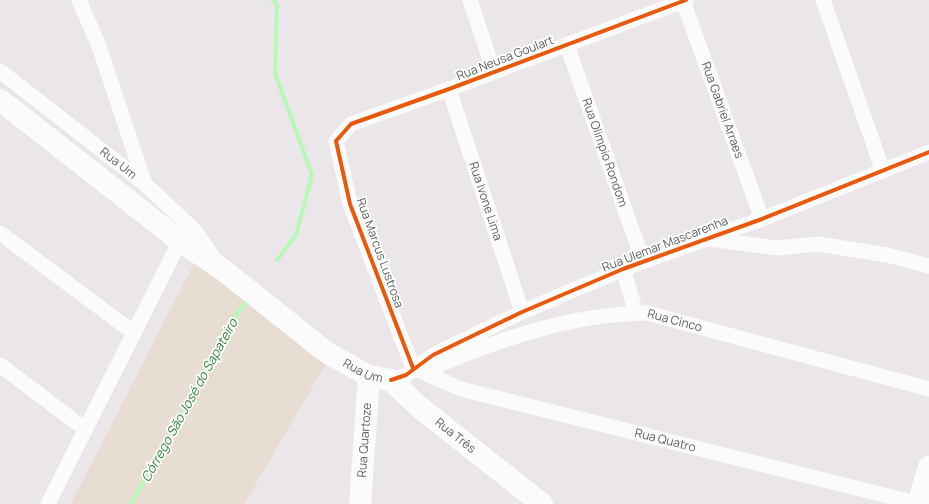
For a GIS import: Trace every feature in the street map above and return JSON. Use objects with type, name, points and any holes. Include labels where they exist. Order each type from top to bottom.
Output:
[{"type":"street","points":[[79,0],[99,46],[145,184]]},
{"type":"street","points":[[470,0],[494,72]]},
{"type":"street","name":"Rua Neusa Goulart","points":[[336,141],[351,124],[449,90],[685,0]]},
{"type":"street","name":"Rua Gabriel Arraes","points":[[685,0],[762,219]]},
{"type":"street","points":[[823,0],[882,171]]},
{"type":"street","name":"Rua Olimpio Rondom","points":[[567,45],[643,261]]},
{"type":"street","name":"Rua Um","points":[[0,71],[145,184],[195,231],[223,270]]},
{"type":"street","name":"Rua Ivone Lima","points":[[449,90],[522,312]]},
{"type":"street","name":"Rua Um","points":[[0,100],[180,242],[223,270],[326,352],[369,376],[391,380]]},
{"type":"street","name":"Rua Marcus Lustrosa","points":[[336,141],[350,204],[418,370]]},
{"type":"street","name":"Rua Ulemar Mascarenha","points":[[418,370],[433,355],[522,312],[643,261],[762,219],[929,152]]},
{"type":"street","points":[[0,233],[134,333]]},
{"type":"street","points":[[705,239],[777,248],[818,244],[887,255],[929,266]]},
{"type":"street","points":[[48,504],[180,242]]},
{"type":"street","points":[[623,269],[636,313]]},
{"type":"street","name":"Rua Cinco","points":[[418,370],[522,333],[574,321],[647,313],[929,389]]},
{"type":"street","points":[[0,365],[85,429]]},
{"type":"street","points":[[391,380],[418,370]]},
{"type":"street","name":"Rua Quatro","points":[[418,370],[461,389],[919,504]]},
{"type":"street","name":"Rua Quartoze","points":[[360,504],[369,376]]},
{"type":"street","name":"Rua Três","points":[[391,380],[418,406],[542,504]]},
{"type":"street","points":[[919,504],[929,467]]},
{"type":"shaded area","points":[[195,261],[327,362],[244,504],[71,504]]},
{"type":"waterway","name":"Córrego São José do Sapateiro","points":[[272,0],[277,4]]},
{"type":"waterway","name":"Córrego São José do Sapateiro","points":[[277,4],[275,73],[312,175],[296,235],[277,260]]},
{"type":"waterway","name":"Córrego São José do Sapateiro","points":[[131,504],[237,314],[249,298]]},
{"type":"cycle path","points":[[413,368],[350,204],[336,141],[351,124],[686,0]]},
{"type":"cycle path","points":[[391,380],[406,375],[433,355],[522,312],[623,269],[762,219],[929,152]]}]
